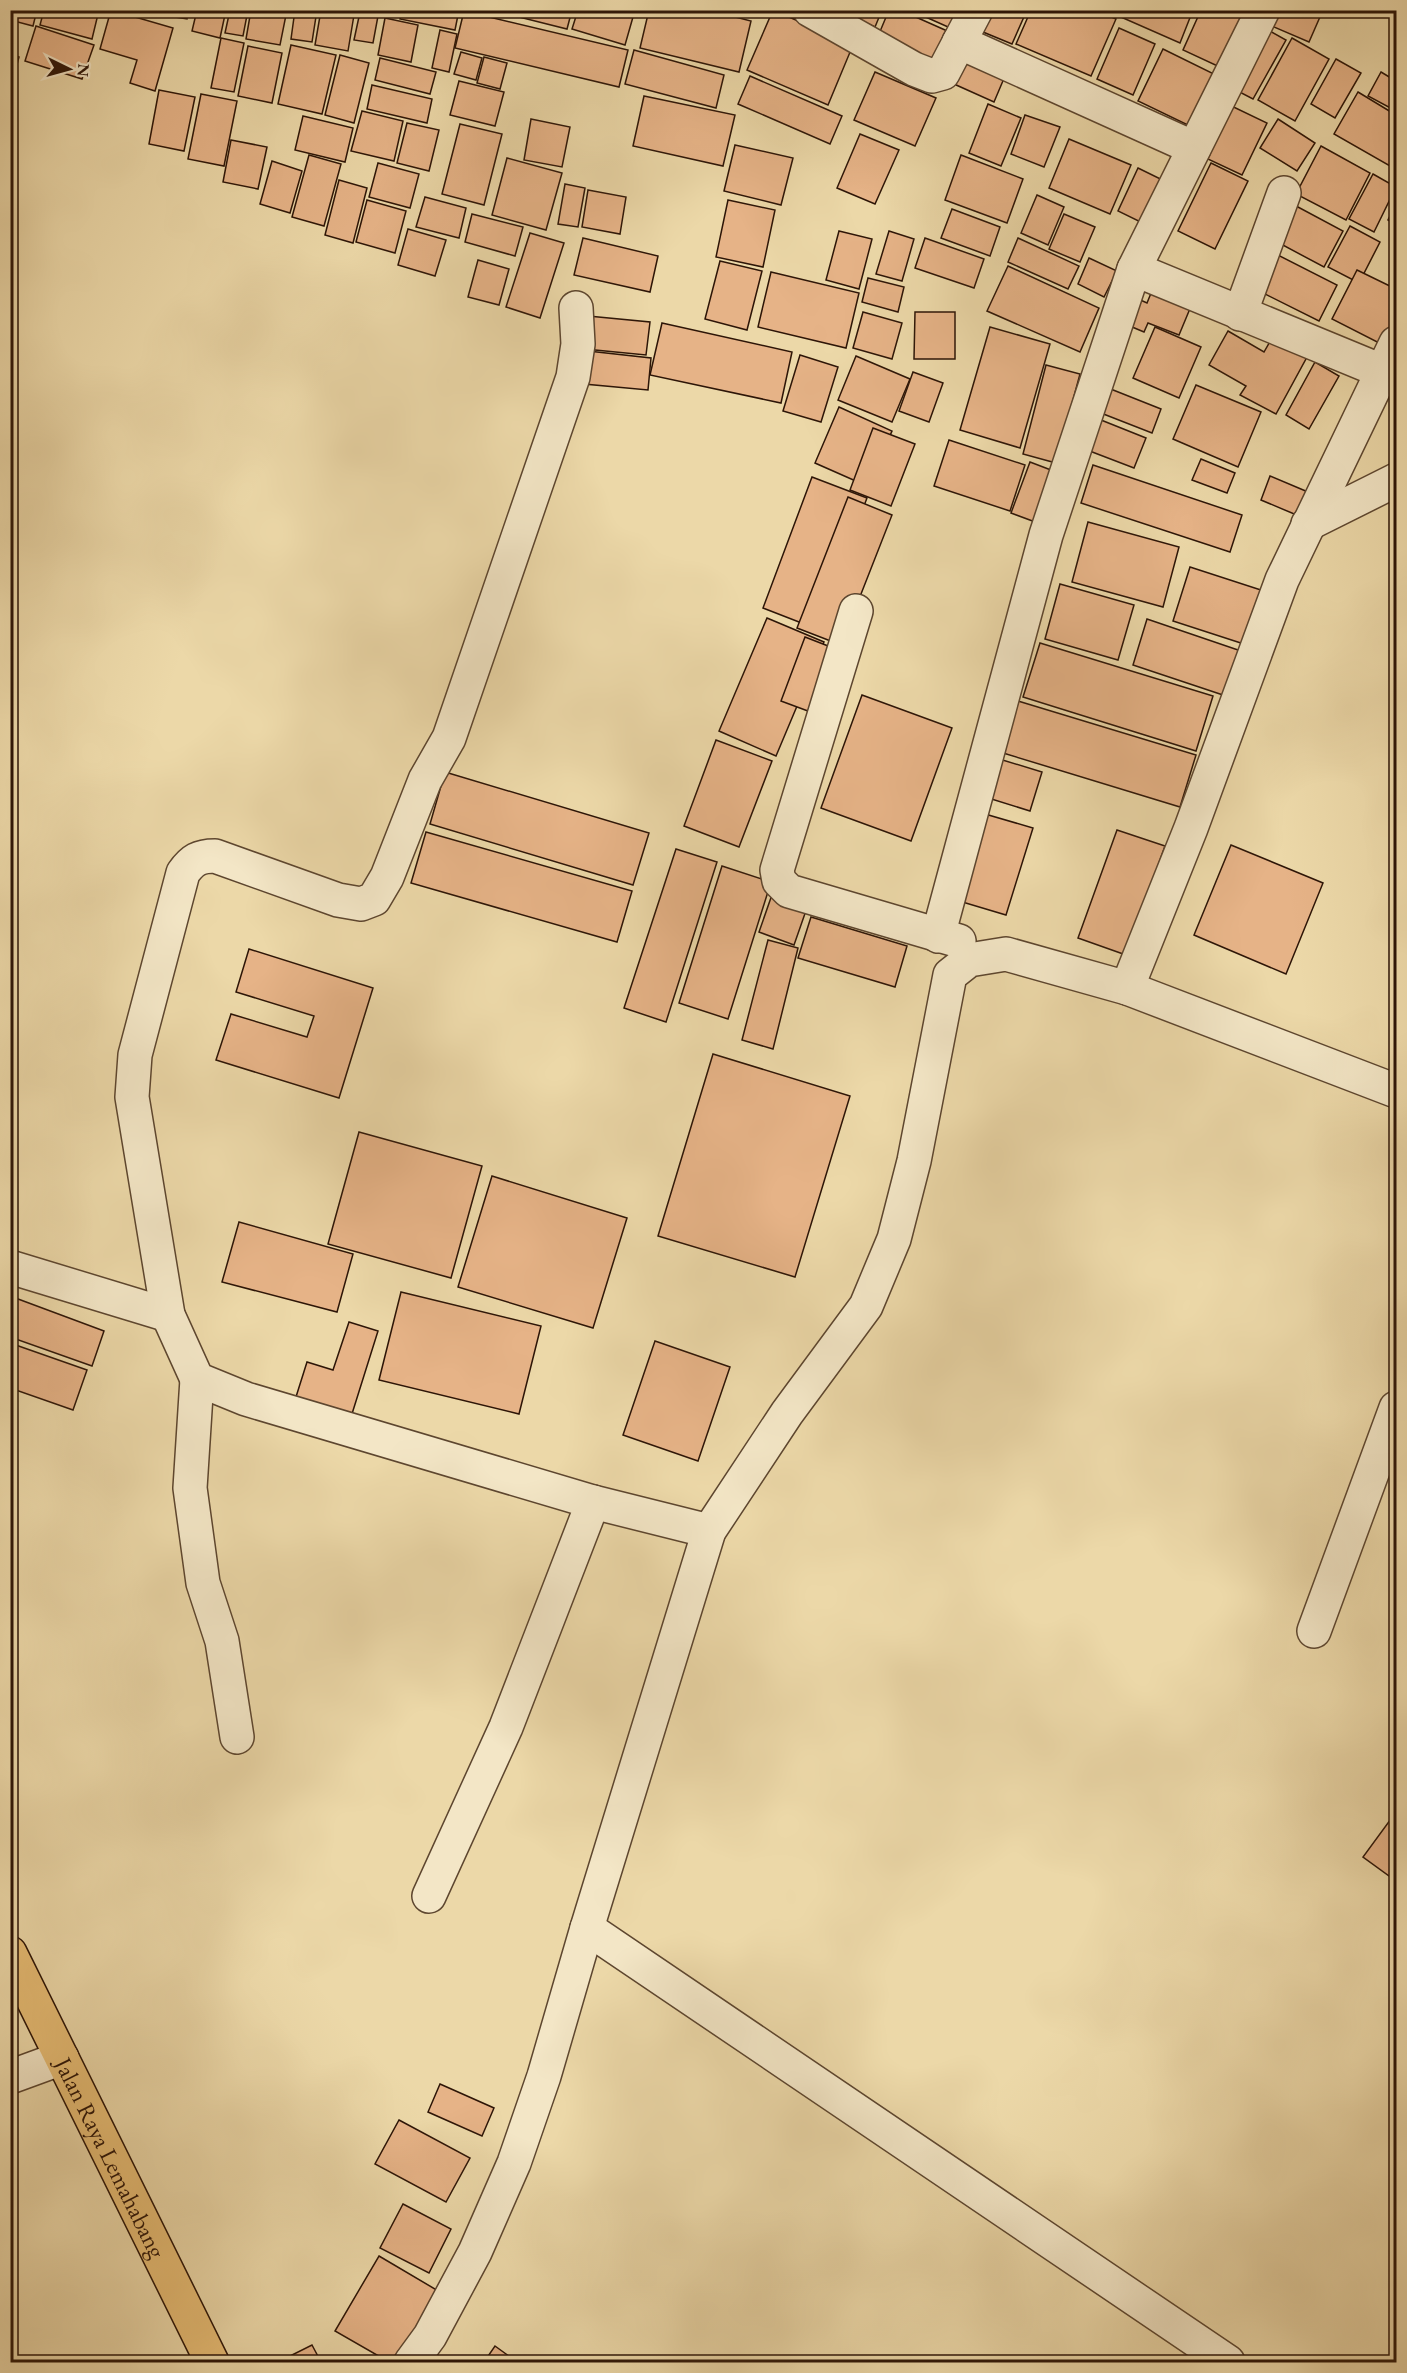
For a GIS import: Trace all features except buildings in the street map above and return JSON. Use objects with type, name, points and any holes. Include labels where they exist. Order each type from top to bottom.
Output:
[{"type":"main road","name":"Jalan Raya Lemahabang","points":[[10,1953],[212,2362]]},
{"type":"street","points":[[810,10],[904,63],[932,76],[943,73],[976,10]]},
{"type":"street","points":[[938,936],[1046,535],[1134,269],[1263,10]]},
{"type":"street","points":[[959,42],[1194,148]]},
{"type":"street","points":[[1240,314],[1284,193]]},
{"type":"street","points":[[1134,269],[1389,375]]},
{"type":"street","points":[[237,1737],[222,1641],[203,1583],[192,1499],[197,1378],[168,1315],[132,1097],[135,1055],[183,873],[191,862],[201,856],[215,856],[338,900],[361,904],[374,899],[387,877],[425,780],[449,738],[573,377],[578,344],[576,308]]},
{"type":"street","points":[[1127,988],[1191,828],[1282,580],[1308,524],[1389,375],[1396,343]]},
{"type":"street","points":[[1308,524],[1396,480]]},
{"type":"street","points":[[856,611],[777,870],[779,881],[789,891],[963,942],[969,960]]},
{"type":"street","points":[[411,2362],[430,2336],[475,2252],[514,2163],[544,2076],[587,1928],[710,1532],[787,1413],[866,1306],[894,1239],[914,1161],[950,975],[969,960],[1006,954],[1127,988],[1396,1091]]},
{"type":"street","points":[[10,1268],[168,1315]]},
{"type":"street","points":[[197,1378],[246,1399],[593,1502],[710,1532]]},
{"type":"street","points":[[1314,1631],[1396,1408]]},
{"type":"street","points":[[429,1896],[506,1727],[593,1502]]},
{"type":"street","points":[[587,1928],[1228,2362]]},
{"type":"street","points":[[10,2078],[62,2058]]}]
